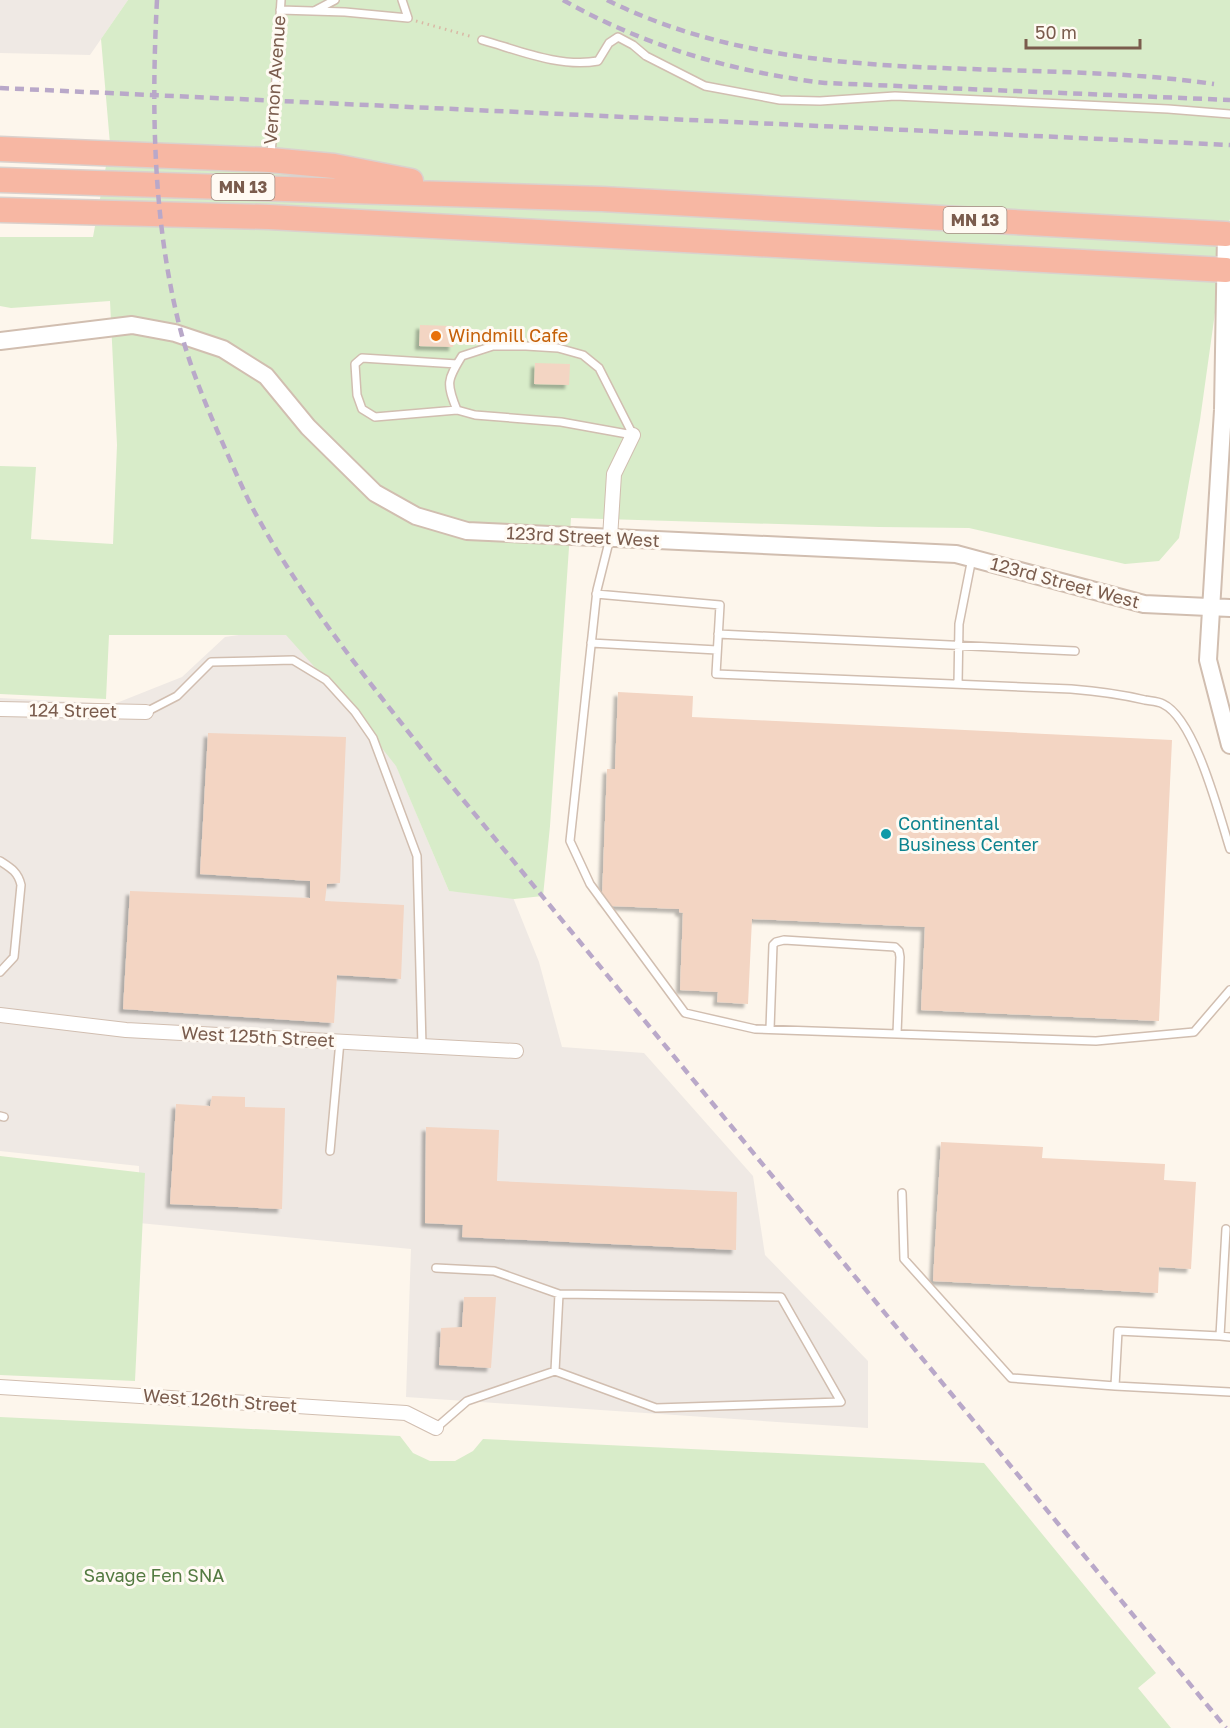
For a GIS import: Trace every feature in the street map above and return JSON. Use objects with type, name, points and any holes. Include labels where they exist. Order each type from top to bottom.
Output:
[{"type":"highway","points":[[0,149],[270,160],[334,166],[487,195]]},
{"type":"highway","name":"MN 13","points":[[0,180],[723,204],[1226,234]]},
{"type":"highway","name":"MN 13","points":[[0,210],[269,217],[1226,270]]},
{"type":"street","points":[[1226,234],[1223,410],[1208,660],[1230,745]]},
{"type":"street","name":"123rd Street West","points":[[0,341],[132,325],[176,333],[223,349],[266,376],[308,427],[375,493],[416,516],[467,531],[956,554],[1144,604],[1230,608]]},
{"type":"street","points":[[610,538],[614,474],[633,435]]},
{"type":"street","name":"124 Street","points":[[0,709],[146,712]]},
{"type":"street","name":"West 125th Street","points":[[0,1015],[126,1030],[516,1051]]},
{"type":"street","name":"West 126th Street","points":[[0,1387],[406,1413],[436,1428]]},
{"type":"lane","name":"Vernon Avenue","points":[[270,160],[280,0]]},
{"type":"lane","points":[[314,11],[335,0]]},
{"type":"lane","points":[[280,10],[408,18],[402,0]]},
{"type":"lane","points":[[482,40],[577,63],[598,61],[609,43],[618,37],[633,45],[646,56],[705,86],[780,100],[820,101],[895,96],[1230,114]]},
{"type":"lane","points":[[457,410],[449,391],[450,376],[462,356],[493,346],[558,348],[583,355],[599,368],[633,435]]},
{"type":"lane","points":[[457,364],[362,358],[355,364],[357,395],[362,409],[375,417],[457,410],[475,415],[561,422],[633,435]]},
{"type":"lane","points":[[610,538],[596,594],[570,841],[590,884],[686,1013],[754,1029],[1096,1041],[1194,1032],[1230,990]]},
{"type":"lane","points":[[958,684],[959,624],[972,558]]},
{"type":"lane","points":[[596,594],[720,605],[716,674],[1071,689],[1118,694],[1163,704],[1180,718],[1188,731],[1211,790],[1230,849]]},
{"type":"lane","points":[[718,634],[1075,651]]},
{"type":"lane","points":[[591,643],[717,650]]},
{"type":"lane","points":[[146,712],[177,696],[211,662],[293,660],[326,680],[355,712],[373,738],[417,856],[422,1046]]},
{"type":"lane","points":[[0,861],[14,869],[21,885],[14,957],[0,972]]},
{"type":"lane","points":[[770,1029],[773,945],[784,940],[895,947],[900,957],[897,1034]]},
{"type":"lane","points":[[330,1151],[340,1041]]},
{"type":"lane","points":[[902,1192],[904,1260],[1011,1378],[1230,1392]]},
{"type":"lane","points":[[1220,1336],[1226,1229]]},
{"type":"lane","points":[[436,1268],[494,1271],[559,1293],[781,1297],[841,1402],[656,1408],[555,1371],[467,1401],[436,1428]]},
{"type":"lane","points":[[555,1371],[559,1293]]},
{"type":"lane","points":[[1115,1386],[1118,1331],[1230,1337]]},
{"type":"path","points":[[408,18],[482,40]]},
{"type":"shaded area","points":[[0,0],[128,0],[90,55],[0,53]]},
{"type":"shaded area","points":[[279,629],[356,691],[395,763],[449,891],[512,895],[539,962],[562,1047],[644,1053],[753,1176],[765,1255],[868,1361],[868,1428],[406,1397],[411,1249],[139,1223],[139,1166],[0,1151],[0,698],[114,704],[182,677],[225,637]]},
{"type":"green space","points":[[128,0],[1230,0],[1230,219],[1200,420],[1179,538],[1159,561],[1125,564],[969,528],[571,518],[550,826],[543,896],[514,899],[449,891],[396,766],[344,700],[286,635],[109,635],[106,699],[0,694],[0,466],[36,467],[31,539],[113,544],[117,445],[110,301],[11,308],[0,306],[0,237],[93,237],[110,144],[101,39]]},
{"type":"green space","points":[[0,1156],[145,1173],[135,1381],[0,1375]]},
{"type":"green space","name":"Savage Fen SNA","points":[[0,1417],[400,1436],[413,1453],[430,1461],[455,1461],[473,1451],[483,1439],[984,1463],[1156,1673],[1138,1688],[1171,1728],[0,1728]]},
{"type":"building","name":"Windmill Cafe","points":[[420,325],[453,326],[453,347],[419,346]]},
{"type":"building","points":[[535,363],[570,364],[569,385],[534,384]]},
{"type":"building","name":"Continental Business Center","points":[[618,692],[693,696],[692,717],[1172,740],[1159,1021],[921,1010],[925,927],[752,919],[748,1004],[717,1002],[718,992],[680,990],[683,913],[679,912],[679,909],[612,906],[602,898],[607,769],[615,769]]},
{"type":"building","points":[[208,733],[346,737],[340,883],[327,884],[325,901],[404,905],[401,979],[337,975],[334,1023],[123,1009],[130,891],[310,898],[310,881],[200,874]]},
{"type":"building","points":[[212,1096],[245,1097],[245,1107],[285,1108],[282,1209],[170,1204],[176,1104],[210,1106]]},
{"type":"building","points":[[426,1127],[499,1130],[497,1181],[737,1192],[736,1250],[462,1237],[463,1225],[425,1223]]},
{"type":"building","points":[[941,1142],[1043,1147],[1042,1158],[1165,1164],[1164,1180],[1196,1182],[1191,1269],[1159,1267],[1158,1293],[933,1281]]},
{"type":"building","points":[[464,1297],[496,1297],[491,1368],[439,1365],[441,1328],[462,1327]]},
{"type":"railway","points":[[157,0],[154,86],[157,173],[160,216],[174,301],[188,357],[209,412],[249,502],[277,551],[340,643],[432,762],[1226,1728]]},
{"type":"railway","points":[[563,0],[657,44],[723,64],[791,78],[825,83],[1230,100]]},
{"type":"railway","points":[[607,0],[679,29],[753,49],[829,60],[906,66],[1138,76],[1214,84]]},
{"type":"railway","points":[[0,88],[1230,145]]},
{"type":"place","name":"Windmill Cafe","points":[[436,336]]},
{"type":"place","name":"Continental Business Center","points":[[886,834]]}]
